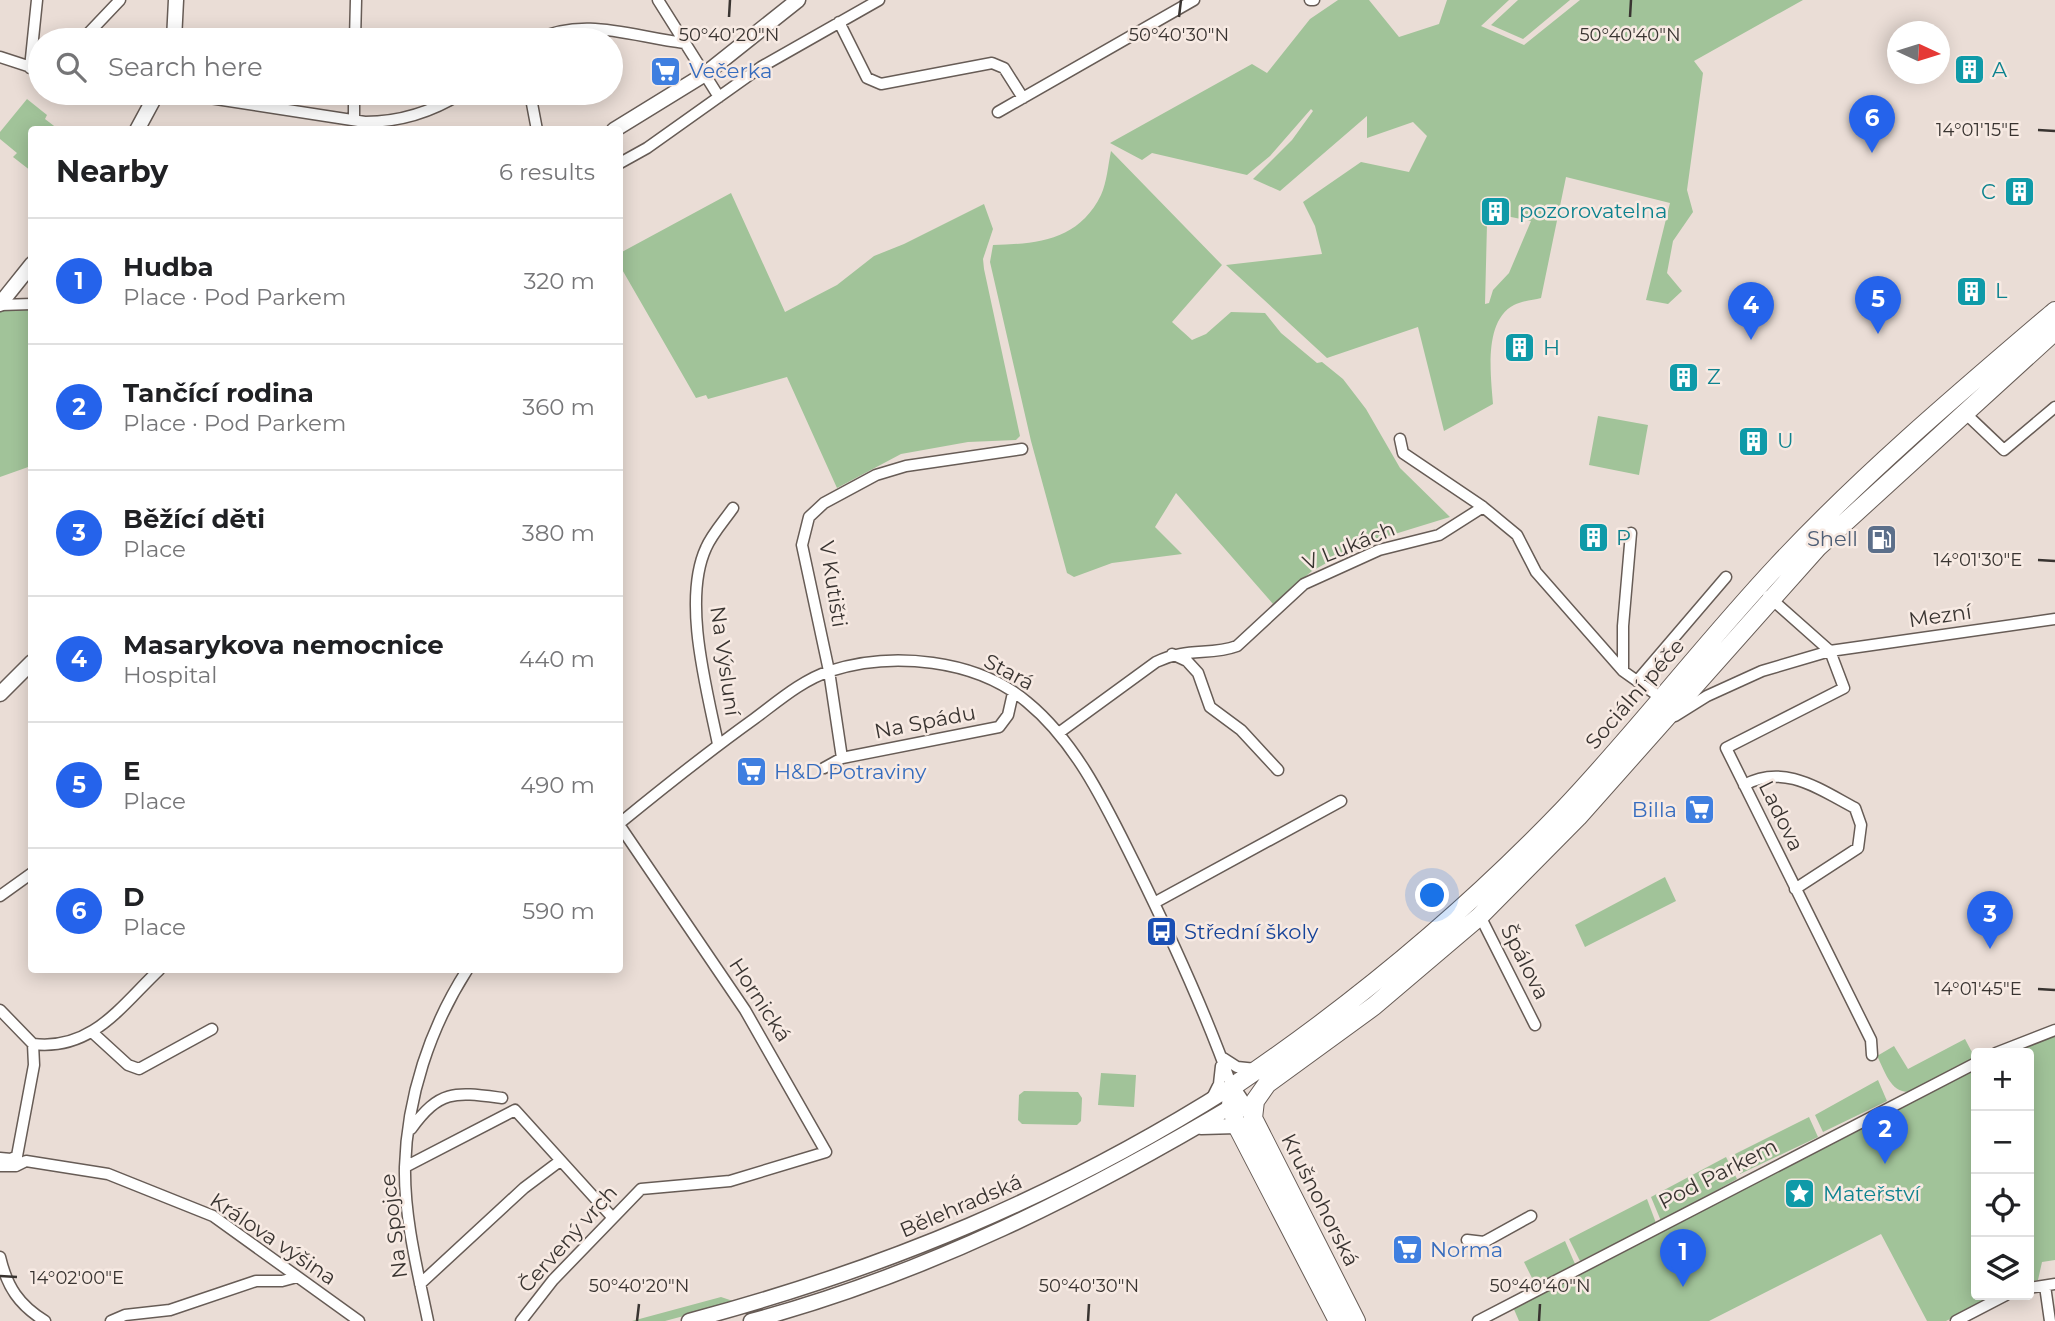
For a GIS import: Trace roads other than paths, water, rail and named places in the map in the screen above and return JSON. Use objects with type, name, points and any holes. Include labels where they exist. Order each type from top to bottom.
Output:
[{"type":"main road","name":"Sociální péče","points":[[1236,1099],[1465,908],[1565,808],[1661,698],[1764,592],[1863,481],[2055,311]]},
{"type":"main road","name":"Sociální péče","points":[[1263,1077],[1374,1006],[1480,916],[1578,817],[1655,729],[1764,592],[2055,331]]},
{"type":"main road","points":[[1245,1122],[1263,1077]]},
{"type":"main road","name":"Krušnohorská","points":[[1236,1099],[1338,1321]]},
{"type":"main road","name":"Krušnohorská","points":[[1245,1122],[1356,1321]]},
{"type":"street","points":[[36,28],[37,0]]},
{"type":"street","points":[[93,28],[120,0]]},
{"type":"street","points":[[175,28],[176,0]]},
{"type":"street","points":[[355,28],[356,0]]},
{"type":"street","points":[[658,0],[719,97]]},
{"type":"street","points":[[620,126],[705,74],[798,0]]},
{"type":"street","points":[[623,161],[647,148],[761,67],[879,0]]},
{"type":"street","points":[[998,112],[1194,0]]},
{"type":"street","points":[[839,22],[867,78],[873,82],[892,82],[992,63],[1004,68],[1023,98]]},
{"type":"street","points":[[623,32],[684,43]]},
{"type":"street","points":[[0,57],[28,67]]},
{"type":"street","points":[[139,126],[151,105]]},
{"type":"street","points":[[259,105],[387,122],[442,105]]},
{"type":"street","points":[[349,126],[354,119],[354,105]]},
{"type":"street","points":[[532,105],[536,126]]},
{"type":"street","points":[[0,305],[28,269]]},
{"type":"street","points":[[0,305],[28,304]]},
{"type":"street","points":[[1964,412],[2004,450],[2055,407]]},
{"type":"street","points":[[1400,439],[1403,453],[1483,507],[1517,535],[1536,572],[1623,671],[1661,698]]},
{"type":"street","name":"V Kutišti","points":[[842,758],[829,671],[802,545],[809,517],[824,503],[876,475],[906,466],[1022,449]]},
{"type":"street","name":"V Lukách","points":[[1060,732],[1156,662],[1172,654],[1195,650],[1225,650],[1237,646],[1304,584],[1379,550],[1439,535],[1483,507]]},
{"type":"street","name":"Na Výsluní","points":[[718,744],[696,629],[696,601],[705,550],[733,508]]},
{"type":"street","points":[[1623,671],[1623,626],[1631,533]]},
{"type":"street","points":[[1637,681],[1726,577]]},
{"type":"street","points":[[1764,592],[1830,651]]},
{"type":"street","name":"Mezní","points":[[1655,729],[1707,696],[1762,671],[1830,651],[2055,619]]},
{"type":"street","name":"Ladova","points":[[1830,651],[1844,688],[1726,748],[1871,1040],[1872,1055]]},
{"type":"street","points":[[1172,654],[1187,661],[1198,673],[1210,707],[1241,730],[1278,770]]},
{"type":"street","name":"Stará","points":[[623,822],[718,744],[793,690],[829,671],[886,661],[937,663],[982,675],[1025,700],[1060,732],[1116,826],[1154,902],[1221,1056],[1236,1099]]},
{"type":"street","points":[[0,694],[28,666]]},
{"type":"street","name":"Na Spádu","points":[[824,768],[842,758],[999,727],[1008,715],[1013,693]]},
{"type":"street","points":[[1744,785],[1757,778],[1783,775],[1809,783],[1855,808],[1861,825],[1858,848],[1795,889]]},
{"type":"street","points":[[1154,902],[1341,801]]},
{"type":"street","name":"Hornická","points":[[623,828],[745,1010],[826,1152],[771,1168]]},
{"type":"street","points":[[0,896],[28,876]]},
{"type":"street","name":"Špálova","points":[[1480,916],[1535,1025]]},
{"type":"street","points":[[33,1044],[72,1043],[93,1033],[156,973]]},
{"type":"street","name":"Na Spojce","points":[[428,1321],[420,1284],[405,1167],[414,1096],[435,1029],[465,973]]},
{"type":"street","points":[[0,1010],[33,1044],[34,1065],[17,1156],[11,1159],[0,1158]]},
{"type":"street","points":[[93,1033],[128,1065],[139,1069],[212,1029]]},
{"type":"street","points":[[2009,1048],[2055,1030]]},
{"type":"street","points":[[1221,1056],[1237,1067],[1263,1077]]},
{"type":"street","points":[[1210,1101],[1220,1080],[1221,1056]]},
{"type":"street","name":"Pod Parkem","points":[[1478,1321],[1971,1066]]},
{"type":"street","points":[[409,1132],[429,1104],[442,1098],[472,1094],[502,1098]]},
{"type":"street","name":"Bělehradská","points":[[689,1321],[812,1286],[973,1226],[1082,1174],[1210,1101],[1236,1099]]},
{"type":"street","name":"Bělehradská","points":[[751,1321],[869,1283],[986,1238],[1090,1188],[1196,1128],[1236,1099]]},
{"type":"street","points":[[405,1167],[515,1110],[612,1217]]},
{"type":"street","name":"Bělehradská","points":[[1196,1128],[1245,1122]]},
{"type":"street","name":"Králova výšina","points":[[0,1166],[16,1166],[26,1161],[108,1174],[213,1216],[359,1321]]},
{"type":"street","points":[[420,1284],[524,1188],[560,1161]]},
{"type":"street","name":"Červený vrch","points":[[521,1321],[612,1217],[641,1189],[730,1181],[771,1168]]},
{"type":"street","points":[[1467,1240],[1484,1242],[1531,1216]]},
{"type":"street","points":[[0,1257],[6,1282],[27,1309],[45,1321]]},
{"type":"street","points":[[111,1321],[125,1315],[171,1316],[256,1281],[282,1281],[297,1277]]},
{"type":"street","points":[[2050,1285],[2050,1321]]},
{"type":"street","points":[[1956,1321],[1996,1300]]},
{"type":"place","name":"A","points":[[1969,70]]},
{"type":"place","name":"Večerka","points":[[666,71]]},
{"type":"place","name":"D","points":[[1872,153]]},
{"type":"place","name":"C","points":[[2019,192]]},
{"type":"place","name":"pozorovatelna","points":[[1496,211]]},
{"type":"place","name":"L","points":[[1972,291]]},
{"type":"place","name":"E","points":[[1878,334]]},
{"type":"place","name":"Masarykova nemocnice","points":[[1751,340]]},
{"type":"place","name":"H","points":[[1520,348]]},
{"type":"place","name":"Z","points":[[1684,377]]},
{"type":"place","name":"U","points":[[1754,441]]},
{"type":"place","name":"P","points":[[1593,538]]},
{"type":"place","name":"Shell","points":[[1881,539]]},
{"type":"place","name":"H&D Potraviny","points":[[751,772]]},
{"type":"place","name":"Billa","points":[[1700,810]]},
{"type":"place","name":"Střední školy","points":[[1161,932]]},
{"type":"place","name":"Běžící děti","points":[[1990,949]]},
{"type":"place","name":"Tančící rodina","points":[[1885,1164]]},
{"type":"place","name":"Mateřství","points":[[1800,1194]]},
{"type":"place","name":"Norma","points":[[1407,1250]]},
{"type":"place","name":"Hudba","points":[[1683,1287]]}]
